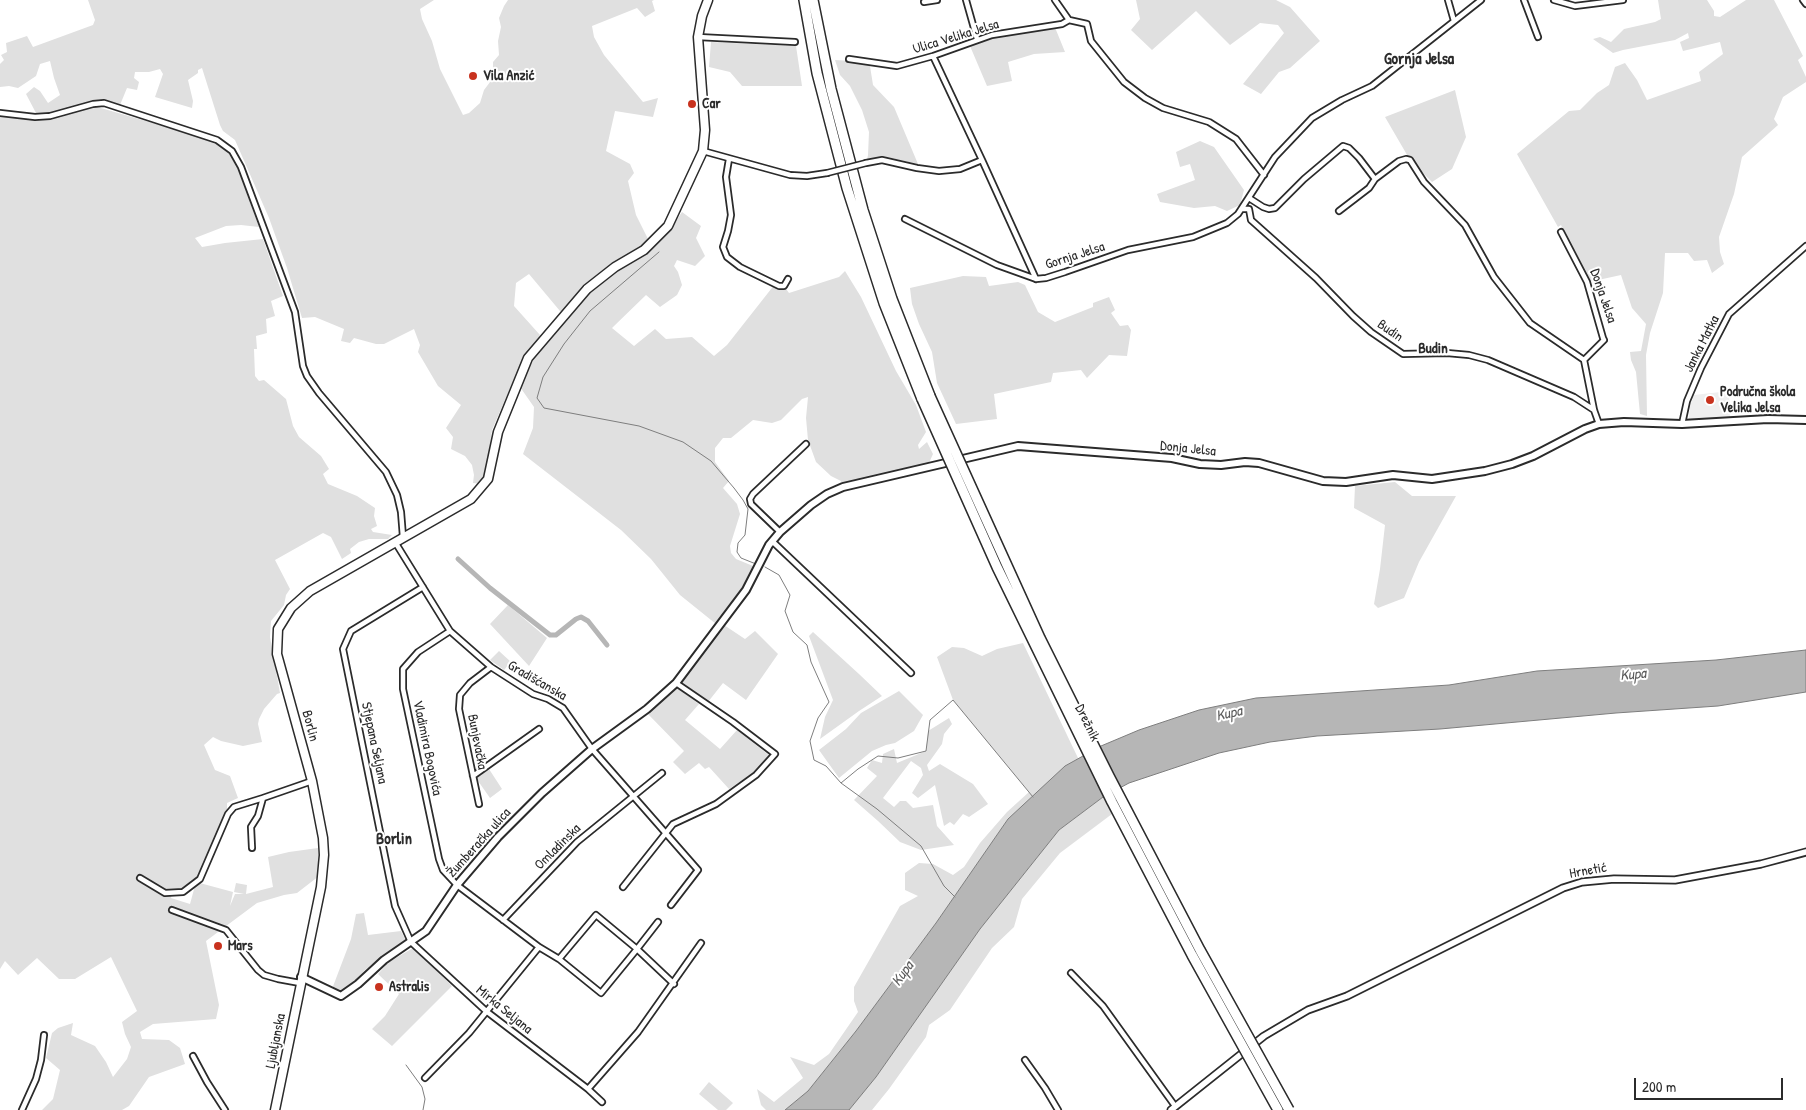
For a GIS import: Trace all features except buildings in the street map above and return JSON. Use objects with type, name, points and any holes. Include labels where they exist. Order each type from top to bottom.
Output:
[{"type":"highway","points":[[804,0],[818,73],[847,188],[884,303],[926,397]]},
{"type":"highway","points":[[813,0],[831,89],[860,201],[926,397]]},
{"type":"highway","name":"Drežnik","points":[[926,397],[997,568],[1073,726],[1169,912],[1278,1110]]},
{"type":"highway","name":"Drežnik","points":[[926,397],[1109,776],[1200,950],[1289,1110]]},
{"type":"main road","name":"Borlin","points":[[301,980],[324,870],[323,838],[312,781],[277,654],[278,629],[291,608],[306,594],[472,499],[488,479],[498,432],[528,358],[587,289],[615,267],[644,250],[668,226],[679,206],[703,151],[705,130],[698,36],[708,0]]},
{"type":"main road","name":"Donja Jelsa","points":[[772,541],[811,505],[827,494],[843,487],[1018,446],[1172,458],[1200,464],[1259,463],[1324,481],[1346,482],[1393,475],[1432,479],[1485,471],[1533,456],[1585,429],[1599,424],[1624,422],[1682,424],[1768,419],[1806,420]]},
{"type":"main road","name":"Žumberačka ulica","points":[[301,980],[341,996],[358,984],[384,960],[426,931],[457,884],[498,836],[592,750],[647,709],[676,683],[746,590],[772,541]]},
{"type":"main road","name":"Ljubljanska","points":[[275,1110],[301,980]]},
{"type":"street","points":[[924,2],[937,0]]},
{"type":"street","points":[[966,0],[977,39]]},
{"type":"street","points":[[1055,0],[1069,20],[1088,24],[1091,41],[1124,82],[1145,98],[1163,108],[1209,122],[1236,139],[1264,174]]},
{"type":"street","points":[[1448,0],[1454,21]]},
{"type":"street","name":"Gornja Jelsa","points":[[904,219],[997,265],[1036,279],[1046,278],[1128,250],[1193,237],[1227,223],[1242,209],[1275,157],[1312,118],[1342,100],[1372,86],[1395,70],[1481,0]]},
{"type":"street","points":[[1524,0],[1538,37]]},
{"type":"street","points":[[1554,0],[1575,6],[1623,0]]},
{"type":"street","points":[[1803,0],[1806,4]]},
{"type":"street","name":"Ulica Velika Jelsa","points":[[849,58],[898,66],[933,56],[977,39],[1062,24],[1069,20]]},
{"type":"street","points":[[698,36],[795,42]]},
{"type":"street","points":[[933,56],[1036,279]]},
{"type":"street","points":[[0,113],[50,116],[92,104],[104,103],[217,140],[232,151],[241,167],[295,312],[303,366],[307,376],[386,472],[397,495],[401,512],[403,537]]},
{"type":"street","points":[[1249,198],[1263,207],[1275,208],[1304,179],[1343,146],[1349,148],[1359,158],[1375,179]]},
{"type":"street","points":[[703,151],[790,175],[807,176],[882,160],[939,171],[960,169],[982,160]]},
{"type":"street","points":[[729,158],[726,177],[731,215],[723,247],[727,257],[740,267],[779,286],[784,286],[788,279]]},
{"type":"street","points":[[1339,211],[1369,188],[1375,179],[1399,161],[1410,160],[1424,182],[1465,225],[1494,277],[1530,322],[1584,360],[1594,410],[1599,424]]},
{"type":"street","name":"Budin","points":[[1242,209],[1249,209],[1250,220],[1316,278],[1353,316],[1371,332],[1403,354],[1455,354],[1469,355],[1488,360],[1574,397],[1594,410]]},
{"type":"street","name":"Donja Jelsa","points":[[1561,232],[1587,282],[1604,340],[1584,360]]},
{"type":"street","name":"Janka Matka","points":[[1682,424],[1687,401],[1701,368],[1729,314],[1806,246]]},
{"type":"street","points":[[780,532],[752,504],[750,499],[806,444]]},
{"type":"street","points":[[772,541],[911,673]]},
{"type":"street","name":"Gradišćanska","points":[[395,542],[450,631],[491,667],[533,694],[548,699],[564,708],[592,750]]},
{"type":"street","name":"Stjepana Seljana","points":[[411,942],[395,906],[343,649],[351,631],[423,586]]},
{"type":"street","name":"Vladimira Bogovića","points":[[450,631],[418,652],[403,669],[402,689],[443,870],[457,884],[539,947],[559,959],[601,993],[637,949]]},
{"type":"street","name":"Bunjevačka","points":[[479,804],[459,709],[460,695],[470,683],[491,667]]},
{"type":"street","points":[[623,887],[673,824],[716,804],[756,775],[775,754],[733,722],[676,683]]},
{"type":"street","points":[[472,776],[539,729]]},
{"type":"street","points":[[592,750],[698,870],[671,905]]},
{"type":"street","name":"Omladinska","points":[[504,920],[577,842],[662,773]]},
{"type":"street","points":[[140,878],[165,893],[183,892],[200,879],[228,814],[234,808],[312,781]]},
{"type":"street","points":[[252,848],[250,827],[258,816],[263,798]]},
{"type":"street","name":"Hrnetić","points":[[1173,1108],[1264,1036],[1308,1010],[1347,996],[1544,897],[1572,885],[1618,878],[1674,880],[1761,864],[1806,852]]},
{"type":"street","points":[[172,910],[226,930],[258,970],[264,974],[278,979],[301,980]]},
{"type":"street","points":[[559,959],[596,915],[637,949],[674,984]]},
{"type":"street","points":[[637,949],[658,922]]},
{"type":"street","name":"Mirka Seljana","points":[[411,942],[486,1011],[588,1089],[602,1102]]},
{"type":"street","points":[[588,1089],[638,1032],[674,984],[701,943]]},
{"type":"street","points":[[425,1078],[453,1051],[539,947]]},
{"type":"street","points":[[1071,973],[1103,1006],[1173,1108]]},
{"type":"street","points":[[22,1110],[36,1079],[44,1035]]},
{"type":"street","points":[[192,1056],[225,1110]]},
{"type":"street","points":[[1026,1060],[1058,1110]]},
{"type":"shaded area","points":[[88,0],[434,0],[420,9],[422,19],[432,41],[440,69],[463,115],[469,113],[480,103],[484,90],[493,78],[493,62],[499,55],[498,41],[501,27],[499,18],[508,0],[654,0],[652,1],[655,11],[645,17],[637,8],[592,26],[594,37],[604,55],[643,102],[658,98],[653,117],[615,111],[606,151],[630,164],[634,173],[628,181],[636,215],[652,247],[667,234],[682,212],[701,226],[696,238],[705,256],[695,266],[677,260],[674,266],[682,285],[677,295],[660,307],[646,295],[612,328],[634,346],[655,329],[666,339],[692,337],[714,356],[727,345],[775,284],[784,286],[789,293],[839,277],[845,271],[861,297],[896,371],[916,405],[926,432],[918,445],[919,449],[927,442],[933,454],[928,465],[899,470],[842,485],[841,481],[831,476],[816,462],[808,440],[806,418],[808,397],[802,399],[781,420],[772,423],[753,420],[731,438],[723,438],[715,448],[715,462],[729,481],[723,488],[737,504],[740,514],[730,546],[731,553],[736,559],[753,566],[742,591],[716,624],[680,595],[651,559],[621,530],[523,454],[533,428],[534,407],[520,387],[539,349],[565,317],[529,274],[516,283],[514,306],[540,335],[514,379],[492,430],[486,471],[481,484],[473,483],[472,465],[465,456],[451,449],[453,437],[446,428],[461,405],[438,386],[418,352],[420,345],[414,329],[384,344],[376,344],[354,338],[350,343],[341,341],[344,329],[315,317],[302,318],[269,218],[235,140],[223,131],[220,125],[202,68],[188,80],[193,101],[192,108],[155,97],[163,74],[160,69],[149,72],[135,72],[134,78],[139,82],[137,90],[127,88],[120,105],[106,102],[94,106],[216,143],[230,155],[238,169],[259,227],[226,226],[195,238],[202,247],[263,239],[283,296],[271,301],[275,316],[266,319],[267,333],[256,336],[257,349],[254,349],[255,376],[259,381],[264,380],[286,399],[293,426],[299,437],[321,456],[329,469],[323,474],[328,484],[357,496],[375,508],[374,516],[377,526],[371,529],[373,532],[392,535],[388,539],[369,539],[359,542],[350,549],[351,553],[342,559],[331,537],[323,533],[275,560],[290,589],[286,595],[284,605],[271,621],[270,637],[280,693],[264,709],[259,719],[258,724],[262,742],[243,746],[221,741],[213,737],[204,745],[215,770],[230,776],[238,798],[227,803],[227,813],[213,840],[211,853],[198,878],[184,891],[172,893],[171,898],[190,904],[196,882],[233,892],[230,906],[235,894],[244,894],[234,892],[236,883],[247,885],[246,894],[273,887],[268,857],[289,852],[318,848],[320,859],[319,876],[297,893],[257,903],[206,941],[219,1005],[216,1019],[153,1024],[140,1032],[142,1039],[169,1040],[180,1048],[185,1064],[149,1077],[129,1106],[122,1110],[42,1110],[53,1099],[60,1070],[46,1058],[52,1033],[58,1028],[73,1023],[71,1035],[95,1046],[113,1077],[127,1059],[131,1047],[122,1022],[137,1011],[111,957],[75,979],[59,979],[37,958],[18,975],[5,961],[0,969],[0,116],[38,120],[26,94],[34,87],[40,91],[48,103],[60,95],[50,61],[40,64],[36,76],[18,88],[0,87],[0,64],[4,60],[1,55],[7,52],[6,43],[27,36],[33,47],[93,25],[95,20]]},
{"type":"shaded area","points":[[1136,0],[1276,0],[1290,7],[1320,41],[1290,68],[1279,72],[1261,94],[1243,84],[1284,33],[1278,25],[1260,23],[1230,45],[1196,11],[1152,50],[1131,30],[1140,19]]},
{"type":"shaded area","points":[[1658,0],[1707,0],[1714,11],[1714,16],[1720,17],[1746,0],[1774,0],[1803,56],[1798,60],[1806,77],[1806,82],[1783,97],[1774,119],[1778,125],[1742,157],[1734,194],[1719,237],[1720,252],[1724,264],[1712,273],[1707,260],[1694,261],[1688,253],[1665,253],[1663,293],[1650,333],[1646,355],[1647,416],[1640,414],[1636,372],[1630,352],[1641,351],[1646,324],[1632,308],[1621,275],[1589,282],[1561,225],[1558,227],[1517,154],[1569,111],[1580,110],[1597,93],[1609,85],[1615,67],[1625,63],[1637,80],[1647,100],[1701,81],[1699,72],[1723,54],[1720,42],[1683,51],[1680,42],[1689,38],[1688,33],[1675,40],[1613,53],[1593,39],[1600,37],[1611,42],[1624,29],[1661,19]]},
{"type":"shaded area","points":[[1054,25],[1065,52],[1034,54],[1008,62],[1012,81],[987,86],[970,46],[995,37]]},
{"type":"shaded area","points":[[711,42],[796,46],[802,86],[742,86],[730,72],[709,67]]},
{"type":"shaded area","points":[[835,60],[851,61],[870,66],[873,85],[894,107],[918,164],[882,156],[867,160],[869,132],[862,110],[850,86],[840,75]]},
{"type":"shaded area","points":[[1455,90],[1466,137],[1452,169],[1432,182],[1410,160],[1385,117]]},
{"type":"shaded area","points":[[1200,141],[1214,147],[1244,190],[1240,205],[1227,211],[1215,206],[1194,208],[1160,202],[1157,194],[1195,180],[1190,164],[1180,167],[1176,152]]},
{"type":"shaded area","points":[[963,276],[986,277],[989,286],[1018,282],[1025,285],[1038,312],[1055,322],[1093,307],[1093,303],[1109,297],[1115,310],[1111,313],[1120,326],[1128,325],[1131,330],[1127,356],[1109,355],[1087,378],[1081,370],[1053,373],[1051,382],[994,394],[997,419],[956,424],[937,383],[932,352],[912,304],[910,288]]},
{"type":"shaded area","name":"Područna škola Velika Jelsa","points":[[1729,391],[1730,417],[1689,420],[1690,406],[1694,395]]},
{"type":"shaded area","points":[[1395,482],[1412,496],[1456,496],[1419,562],[1404,598],[1378,608],[1374,604],[1385,525],[1354,508],[1355,486]]},
{"type":"shaded area","points":[[508,605],[547,638],[529,666],[490,624]]},
{"type":"shaded area","points":[[724,625],[745,639],[755,631],[778,654],[746,700],[723,683],[708,702],[681,684]]},
{"type":"shaded area","points":[[813,632],[882,696],[820,739],[825,717],[833,700],[809,636]]},
{"type":"shaded area","points":[[1023,643],[1078,758],[1085,756],[1008,819],[936,923],[856,1031],[808,1091],[785,1110],[766,1110],[761,1105],[757,1089],[774,1102],[803,1078],[790,1057],[814,1065],[829,1054],[858,1012],[854,1001],[854,987],[900,906],[918,896],[905,890],[905,873],[919,863],[933,864],[953,875],[964,867],[980,843],[1007,812],[1029,792],[953,700],[937,657],[952,647],[964,648],[982,656],[997,649]]},
{"type":"shaded area","points":[[499,651],[511,662],[504,670],[490,660]]},
{"type":"shaded area","points":[[674,689],[679,689],[699,704],[685,720],[720,749],[737,730],[770,756],[756,771],[729,789],[709,767],[705,769],[699,763],[685,774],[673,762],[684,751],[647,713]]},
{"type":"shaded area","points":[[899,691],[923,715],[914,731],[895,743],[872,751],[839,778],[819,750],[846,729],[861,713]]},
{"type":"shaded area","points":[[949,718],[952,724],[944,734],[942,744],[927,765],[929,771],[940,764],[973,784],[988,804],[969,817],[963,814],[954,825],[950,822],[944,826],[935,785],[918,798],[912,793],[923,775],[921,768],[911,761],[883,798],[894,807],[900,801],[906,801],[913,808],[933,805],[937,826],[954,845],[921,850],[900,842],[854,800],[877,776],[867,768],[872,760],[882,763],[883,754],[894,749],[897,763],[926,751],[928,731]]},
{"type":"shaded area","points":[[489,769],[502,789],[490,798],[476,778]]},
{"type":"shaded area","points":[[1103,797],[1112,814],[1060,853],[1022,899],[1014,927],[992,948],[950,1010],[929,1025],[926,1037],[872,1110],[849,1110],[876,1077],[980,929],[1059,830]]},
{"type":"shaded area","points":[[364,913],[368,935],[401,931],[406,941],[365,970],[347,989],[339,992],[332,989],[351,939],[356,914]]},
{"type":"shaded area","points":[[413,948],[452,986],[392,1046],[372,1029],[385,1016],[399,994],[378,974],[389,962]]},
{"type":"shaded area","points":[[709,1082],[733,1103],[726,1110],[718,1110],[699,1094]]},
{"type":"water","name":"Kupa","points":[[1806,650],[1806,692],[1718,706],[1440,729],[1317,736],[1270,742],[1219,753],[1129,783],[1103,797],[1059,830],[980,929],[876,1077],[849,1110],[785,1110],[808,1091],[856,1031],[936,923],[1008,819],[1065,766],[1101,746],[1139,730],[1199,710],[1256,698],[1449,685],[1537,671],[1716,660]]},
{"type":"waterway","points":[[659,252],[590,311],[564,344],[543,377],[537,398],[544,408],[639,426],[683,442],[711,461],[734,488],[748,509],[745,535],[738,543],[737,552],[741,558],[756,564]]},
{"type":"waterway","points":[[458,559],[490,588],[550,635],[556,635],[581,617],[588,621],[607,645]]},
{"type":"waterway","points":[[765,567],[779,575],[790,595],[785,611],[793,632],[807,645],[811,662],[829,702],[818,718],[810,741],[814,760],[826,766],[841,783],[878,756],[898,758],[926,751],[930,720],[953,700],[1033,797]]},
{"type":"waterway","points":[[841,783],[877,809],[921,846],[944,886],[955,897]]},
{"type":"waterway","points":[[406,1065],[422,1087],[425,1099],[423,1110]]},
{"type":"place","name":"Vila Anzić","points":[[473,76]]},
{"type":"place","name":"Car","points":[[692,104]]},
{"type":"place","name":"Područna škola Velika Jelsa","points":[[1710,400]]},
{"type":"place","name":"Mars","points":[[218,946]]},
{"type":"place","name":"Astralis","points":[[379,987]]},
{"type":"district","name":"Gornja Jelsa","points":[[1419,60]]},
{"type":"district","name":"Budin","points":[[1433,349]]},
{"type":"district","name":"Borlin","points":[[394,840]]}]
